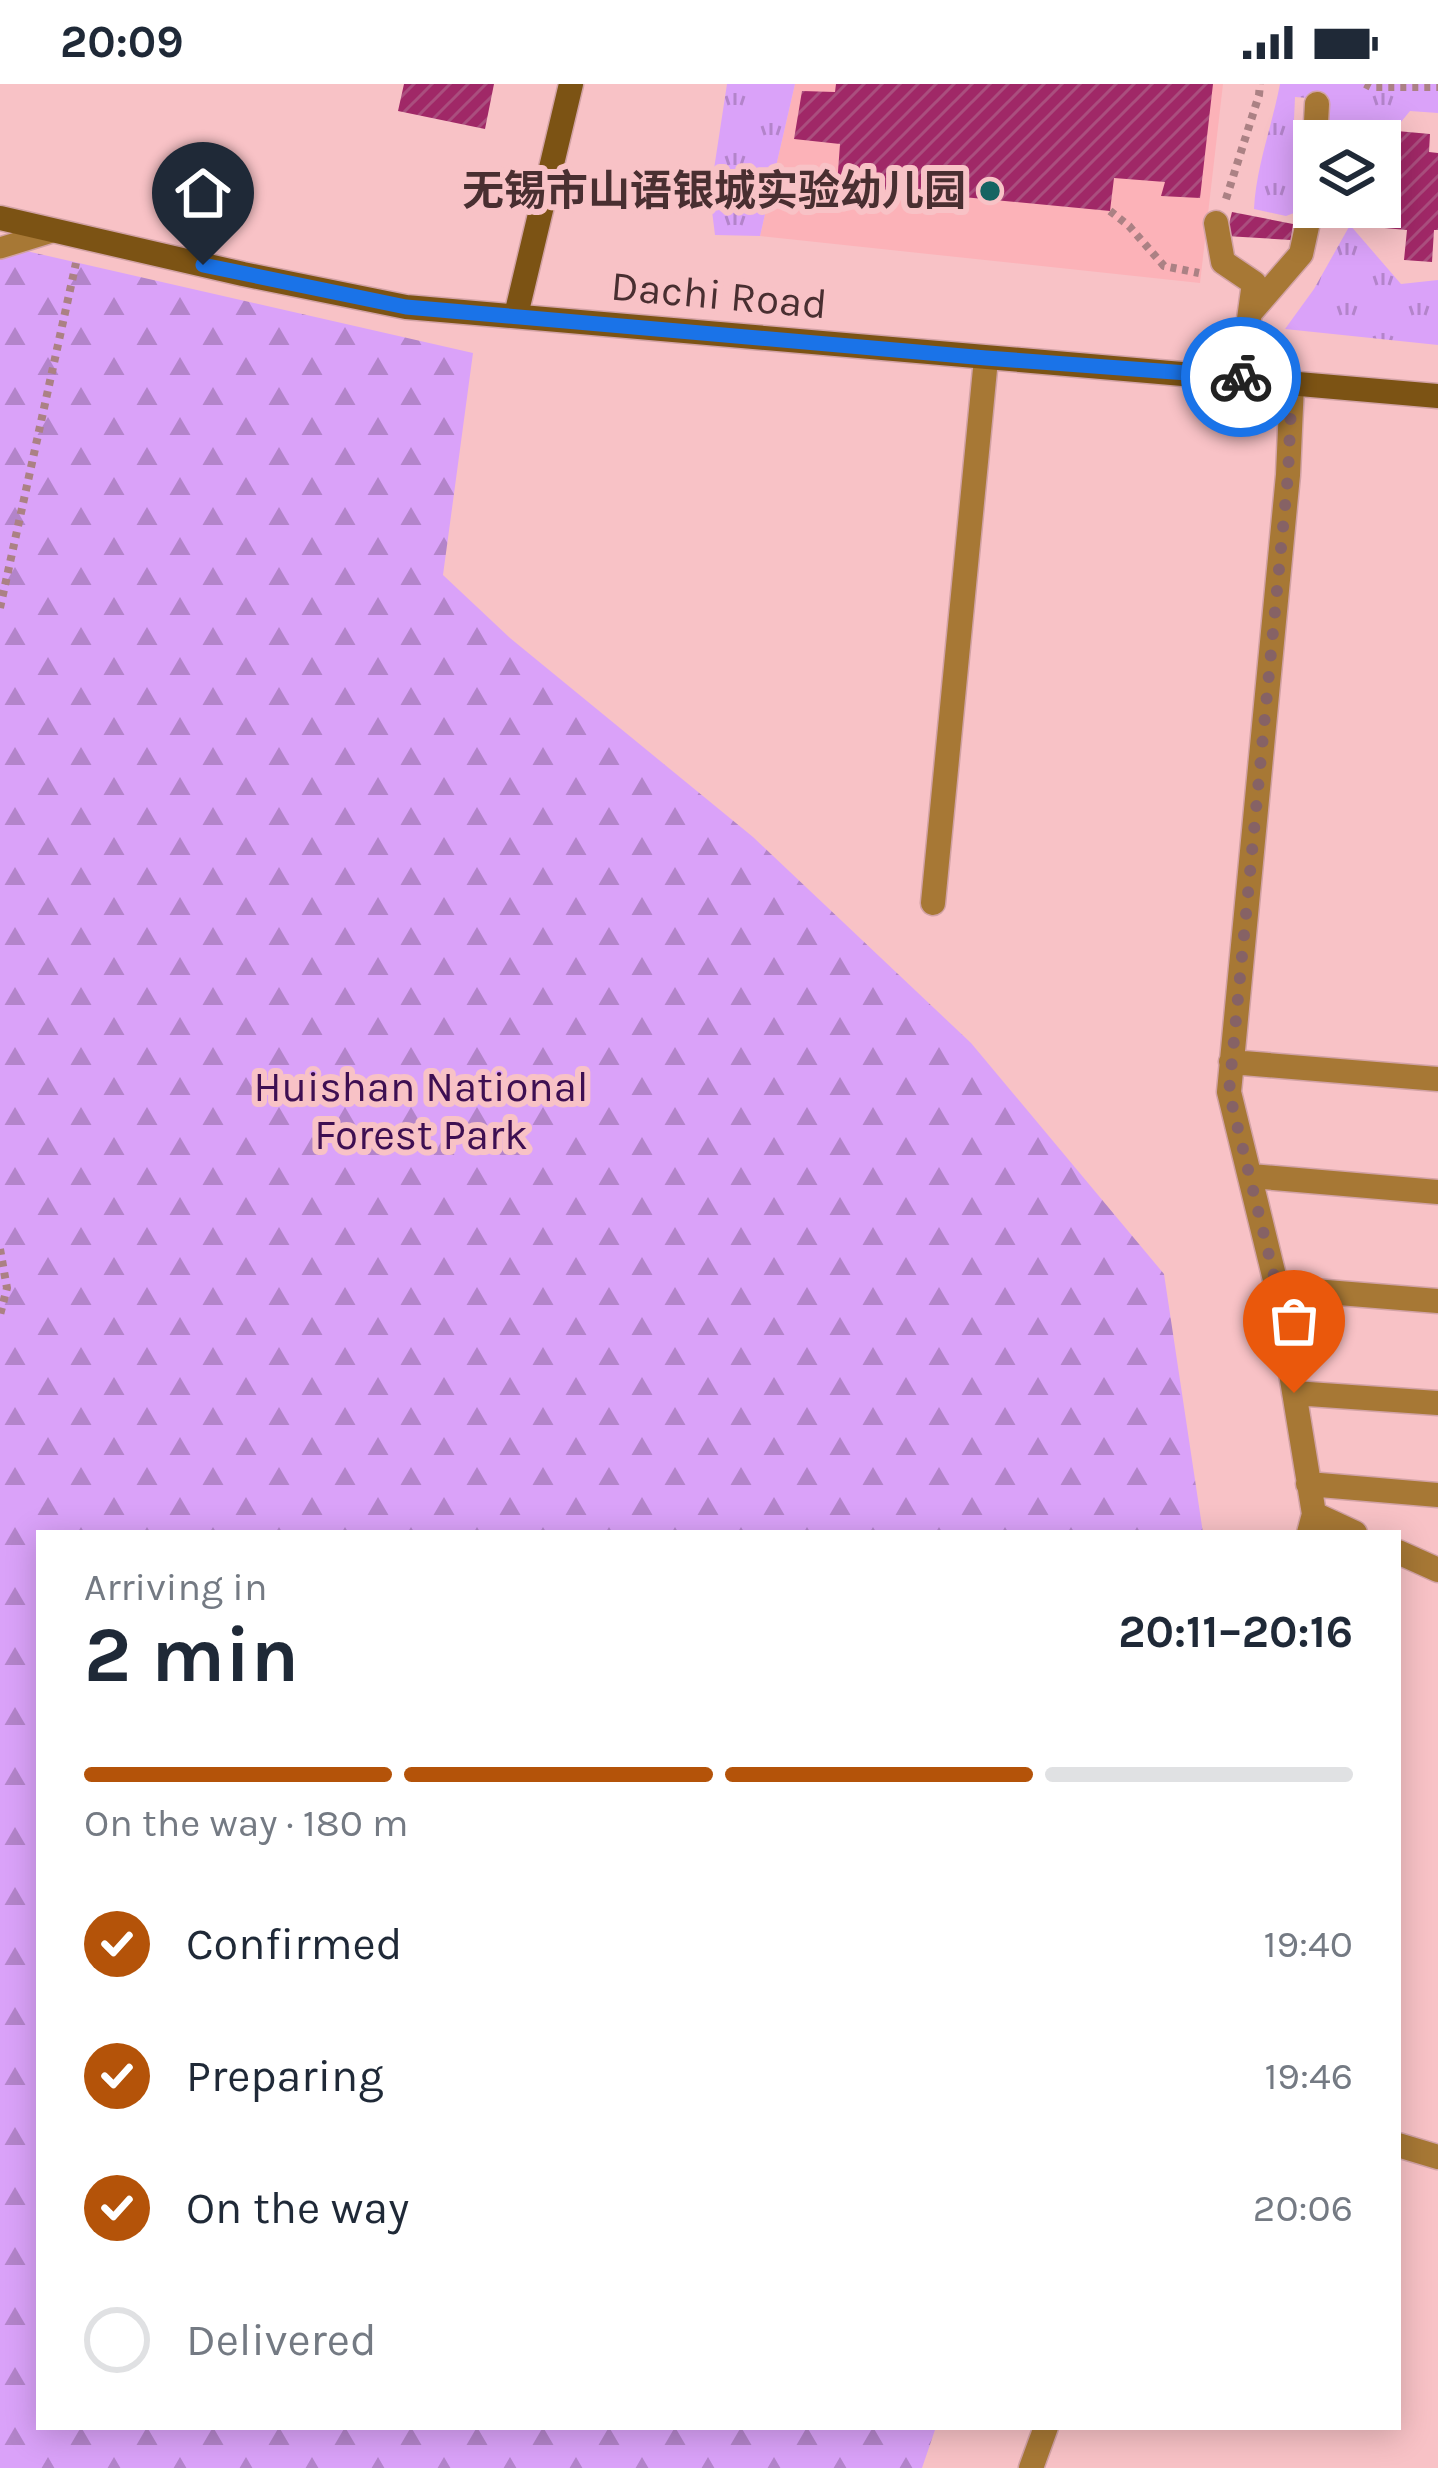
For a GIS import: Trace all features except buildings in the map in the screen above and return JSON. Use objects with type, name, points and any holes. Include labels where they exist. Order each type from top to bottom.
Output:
[{"type":"main road","points":[[516,315],[571,84]]},
{"type":"main road","name":"Dachi Road","points":[[0,218],[406,307],[1438,396]]},
{"type":"street","points":[[1317,104],[1317,120]]},
{"type":"street","points":[[1216,223],[1223,262],[1254,284],[1241,377]]},
{"type":"street","points":[[1248,314],[1301,254],[1307,228]]},
{"type":"street","points":[[933,903],[986,358]]},
{"type":"street","points":[[1292,384],[1288,475],[1229,1092],[1277,1288],[1311,1524]]},
{"type":"street","points":[[1231,1062],[1438,1079]]},
{"type":"street","points":[[1251,1176],[1438,1192]]},
{"type":"street","points":[[1277,1288],[1438,1301]]},
{"type":"street","points":[[1294,1393],[1438,1403]]},
{"type":"street","points":[[1308,1484],[1438,1495]]},
{"type":"street","points":[[1401,1553],[1438,1570]]},
{"type":"street","points":[[1401,2146],[1438,2157]]},
{"type":"street","points":[[1031,2468],[1045,2430]]},
{"type":"lane","points":[[0,248],[52,232]]},
{"type":"path","points":[[1216,223],[1260,84]]},
{"type":"path","points":[[1365,84],[1438,87]]},
{"type":"path","points":[[1110,211],[1164,266],[1254,284]]},
{"type":"path","points":[[0,608],[82,238]]},
{"type":"path","points":[[0,1249],[7,1288],[0,1315]]},
{"type":"shaded area","name":"无锡市山语银城实验幼儿园","points":[[795,84],[1223,84],[1200,283],[760,236]]},
{"type":"green space","points":[[727,84],[795,84],[760,236],[715,235],[710,195]]},
{"type":"green space","points":[[1280,84],[1438,84],[1438,113],[1410,111],[1401,122],[1328,120],[1327,109],[1308,98],[1295,97],[1293,213],[1254,209]]},
{"type":"green space","points":[[1348,228],[1353,228],[1401,284],[1438,280],[1438,345],[1285,329]]},
{"type":"green space","name":"Huishan National Forest Park","points":[[0,245],[473,353],[443,575],[510,638],[753,837],[971,1043],[1164,1274],[1203,1530],[36,1530],[36,2430],[935,2430],[922,2468],[0,2468]]},
{"type":"way so far","points":[[1241,377],[1292,384],[1288,475],[1229,1092],[1277,1288],[1294,1393]]},
{"type":"place","name":"无锡市山语银城实验幼儿园","points":[[990,191]]},
{"type":"route","points":[[203,265],[406,307],[1241,377]]}]
